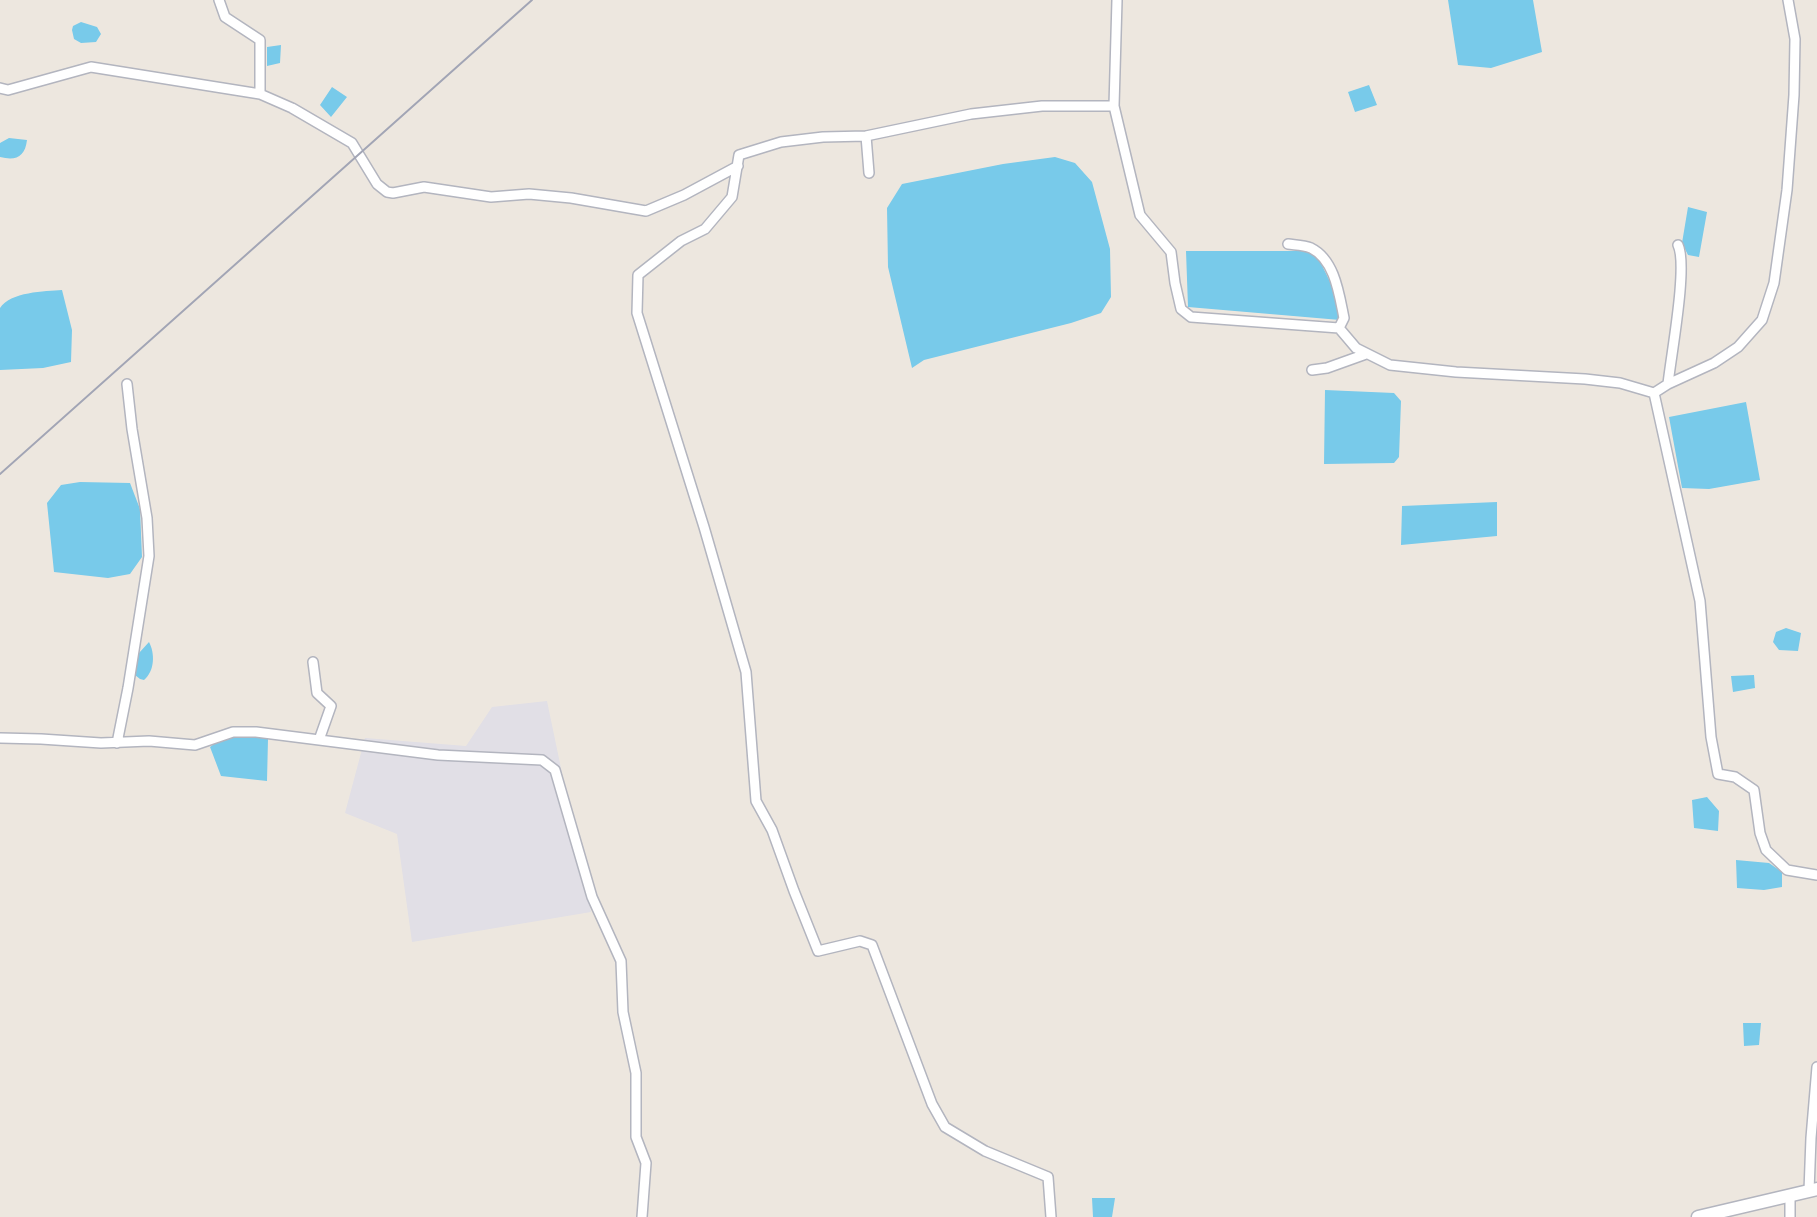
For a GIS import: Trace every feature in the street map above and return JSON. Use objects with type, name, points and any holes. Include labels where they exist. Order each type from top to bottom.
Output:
[{"type":"street","points":[[219,0],[225,17],[260,40],[260,94]]},
{"type":"street","points":[[1117,0],[1114,106],[1140,215],[1172,252],[1175,283],[1181,309],[1191,317],[1339,328],[1356,348],[1390,365],[1456,372],[1585,379],[1620,383],[1654,393],[1714,363],[1738,347],[1762,320],[1774,283],[1787,189],[1794,95],[1795,39],[1788,0]]},
{"type":"street","points":[[0,88],[8,90],[91,67],[260,94],[292,108],[352,143],[376,184],[387,192],[393,193],[424,187],[491,197],[529,194],[571,198],[646,211],[684,195],[738,166]]},
{"type":"street","points":[[1051,1217],[1048,1177],[985,1151],[945,1127],[932,1104],[872,945],[860,941],[818,951],[772,830],[756,801],[746,672],[704,527],[637,313],[638,275],[681,241],[705,229],[732,196],[739,155],[781,142],[823,137],[866,136],[972,114],[1042,106],[1114,106]]},
{"type":"street","points":[[866,136],[869,173]]},
{"type":"street","points":[[1288,244],[1309,248],[1324,257],[1336,284],[1344,318],[1339,328]]},
{"type":"street","points":[[1668,384],[1680,279],[1681,259],[1677,245]]},
{"type":"street","points":[[1312,370],[1327,368],[1366,354]]},
{"type":"street","points":[[117,743],[149,556],[147,518],[127,384]]},
{"type":"street","points":[[1654,393],[1700,601],[1711,737],[1718,774],[1735,777],[1754,790],[1760,833],[1766,850],[1787,870],[1817,875]]},
{"type":"street","points":[[313,662],[317,693],[331,706],[319,740]]},
{"type":"street","points":[[0,738],[117,743],[149,741],[195,745],[233,732],[256,732],[438,755],[542,760],[555,770],[592,897],[621,961],[623,1012],[636,1073],[636,1137],[646,1163],[642,1217]]},
{"type":"street","points":[[1698,1217],[1813,1190],[1811,1138],[1817,1067]]},
{"type":"street","points":[[1790,1196],[1790,1217]]},
{"type":"shaded area","points":[[547,701],[591,912],[412,942],[397,834],[345,813],[365,738],[466,746],[492,707]]},
{"type":"water","points":[[1448,0],[1533,0],[1542,52],[1491,68],[1458,65]]},
{"type":"water","points":[[81,22],[97,27],[101,34],[96,42],[81,43],[74,39],[73,26]]},
{"type":"water","points":[[281,45],[280,63],[267,66],[267,47]]},
{"type":"water","points":[[1369,85],[1377,105],[1355,112],[1348,92]]},
{"type":"water","points":[[332,87],[347,97],[331,117],[320,105]]},
{"type":"water","points":[[9,138],[27,140],[26,146],[22,154],[15,158],[0,157],[0,143]]},
{"type":"water","points":[[1055,157],[1075,163],[1092,182],[1110,249],[1111,297],[1101,313],[1071,323],[924,360],[912,368],[888,267],[887,208],[902,184],[1003,164]]},
{"type":"water","points":[[1688,207],[1707,212],[1699,257],[1688,255],[1682,243]]},
{"type":"water","points":[[1186,251],[1303,251],[1317,255],[1334,290],[1340,320],[1188,307]]},
{"type":"water","points":[[62,290],[72,330],[71,362],[43,368],[0,370],[0,308],[20,296]]},
{"type":"water","points":[[1325,390],[1394,393],[1401,401],[1399,457],[1394,463],[1324,464]]},
{"type":"water","points":[[1746,402],[1760,480],[1709,489],[1682,488],[1669,417]]},
{"type":"water","points":[[80,482],[130,483],[140,509],[142,557],[130,574],[108,578],[54,572],[47,503],[61,485]]},
{"type":"water","points":[[1497,502],[1497,536],[1401,545],[1402,506]]},
{"type":"water","points":[[1786,628],[1801,633],[1798,651],[1779,650],[1773,642],[1776,632]]},
{"type":"water","points":[[149,642],[153,662],[144,680],[135,675],[139,653]]},
{"type":"water","points":[[1754,675],[1755,688],[1733,692],[1731,676]]},
{"type":"water","points":[[246,734],[268,739],[267,781],[221,776],[210,747],[222,738]]},
{"type":"water","points":[[1707,797],[1719,811],[1718,831],[1694,828],[1692,800]]},
{"type":"water","points":[[1736,860],[1769,863],[1782,872],[1782,887],[1764,890],[1737,888]]},
{"type":"water","points":[[1743,1023],[1761,1023],[1759,1045],[1744,1046]]},
{"type":"water","points":[[1092,1198],[1115,1198],[1112,1217],[1093,1217]]},
{"type":"railway","points":[[0,474],[532,0]]}]
